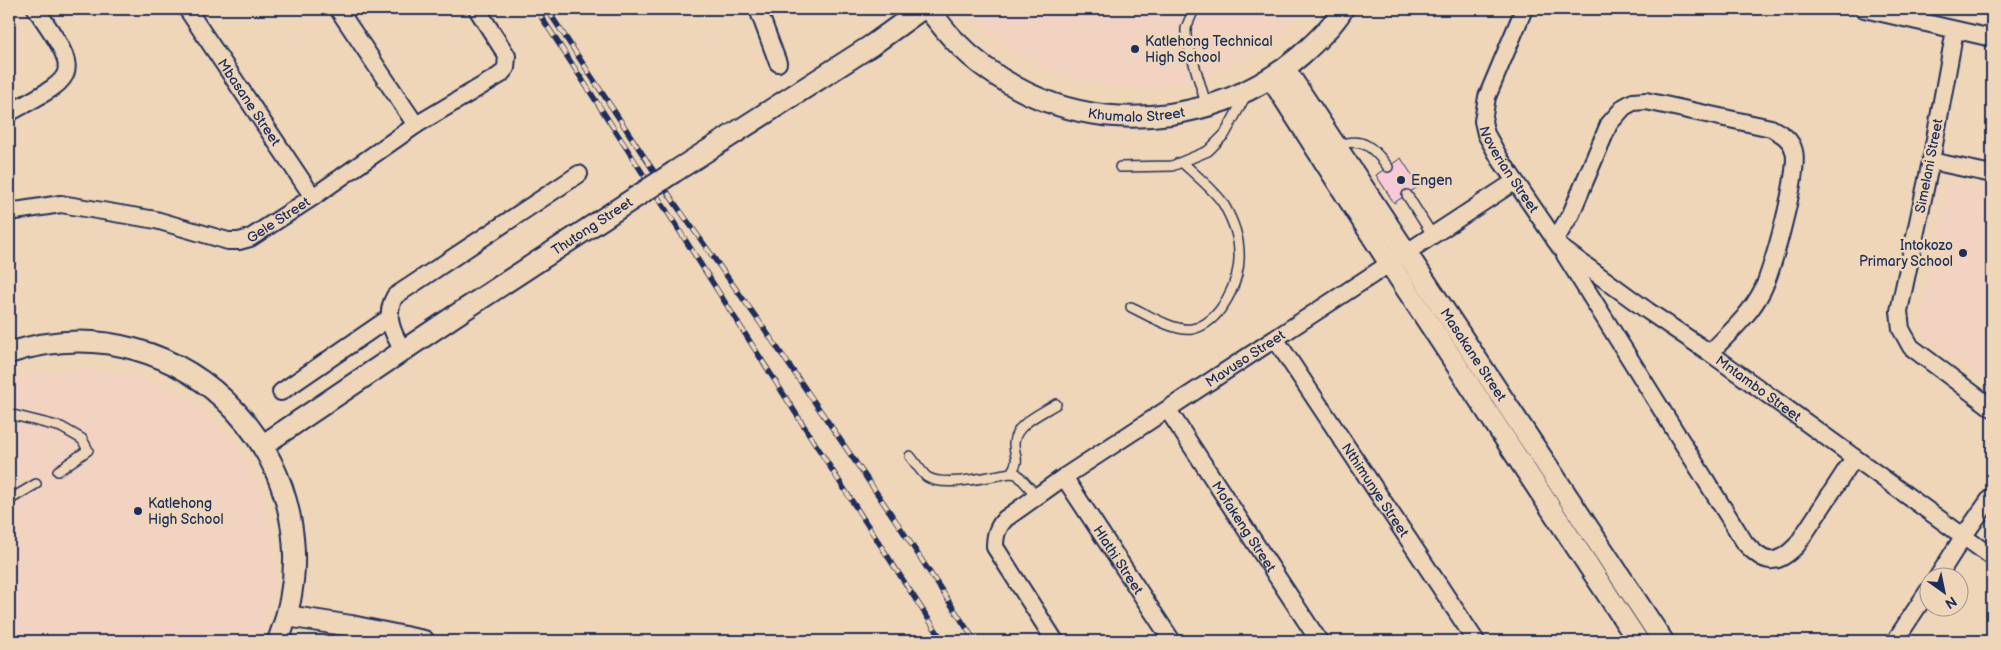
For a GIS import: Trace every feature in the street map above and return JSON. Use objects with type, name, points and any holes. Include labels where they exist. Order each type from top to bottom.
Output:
[{"type":"street","points":[[9,113],[54,88],[66,75],[68,65],[59,42],[36,9]]},
{"type":"street","name":"Mbasane Street","points":[[187,9],[313,197]]},
{"type":"street","points":[[338,9],[416,125]]},
{"type":"street","name":"Gele Street","points":[[10,208],[61,204],[156,220],[228,241],[250,238],[313,197],[416,125],[500,75],[507,63],[504,50],[477,9]]},
{"type":"street","points":[[758,9],[778,63]]},
{"type":"street","name":"Thutong Street","points":[[262,445],[674,172],[872,45],[922,9]]},
{"type":"street","name":"Khumalo Street","points":[[928,9],[955,41],[990,71],[1029,94],[1072,109],[1117,117],[1162,116],[1207,107],[1249,91],[1278,74],[1314,44],[1343,9]]},
{"type":"street","name":"Noverian Street","points":[[1524,9],[1488,97],[1483,121],[1486,134],[1514,182],[1558,243],[1745,543],[1763,560],[1776,561],[1787,556],[1797,545],[1854,458]]},
{"type":"street","points":[[1864,9],[1992,38]]},
{"type":"street","name":"Simelani Street","points":[[1955,30],[1931,161],[1899,311],[1901,329],[1911,347],[1992,408]]},
{"type":"street","name":"Masakane Street","points":[[1278,74],[1336,146],[1663,641]]},
{"type":"street","name":"Masakane Street","points":[[1278,74],[1390,264],[1638,641]]},
{"type":"street","points":[[1558,243],[1609,124],[1624,107],[1633,102],[1646,101],[1771,128],[1784,135],[1791,143],[1795,153],[1794,174],[1773,266],[1762,292],[1745,316],[1710,352]]},
{"type":"street","points":[[1931,161],[1992,174]]},
{"type":"street","points":[[403,350],[395,337],[389,318],[390,303],[401,290],[579,174]]},
{"type":"street","name":"Mavuso Street","points":[[1055,641],[995,547],[996,534],[999,526],[1005,519],[1064,477],[1276,340],[1514,182]]},
{"type":"street","name":"Mntambo Street","points":[[1558,243],[1648,311],[1710,352],[1992,557]]},
{"type":"street","points":[[281,392],[389,318]]},
{"type":"street","name":"Nthimunye Street","points":[[1276,340],[1476,641]]},
{"type":"street","points":[[9,353],[44,345],[84,342],[115,345],[154,356],[191,374],[220,395],[241,416],[262,445],[282,485],[293,528],[294,578],[287,616],[278,641]]},
{"type":"street","name":"Mofakeng Street","points":[[1168,410],[1319,641]]},
{"type":"street","name":"Hlathi Street","points":[[1064,477],[1172,641]]},
{"type":"street","points":[[1943,568],[1992,496]]},
{"type":"street","points":[[1902,639],[1918,609]]},
{"type":"street","points":[[287,616],[416,640]]},
{"type":"lane","points":[[1194,9],[1186,28],[1186,37],[1207,107]]},
{"type":"lane","points":[[1120,167],[1172,166],[1208,151],[1225,134],[1249,91]]},
{"type":"lane","points":[[1336,146],[1347,142],[1358,142],[1369,146],[1378,153],[1388,167]]},
{"type":"lane","points":[[1131,307],[1172,326],[1191,329],[1208,320],[1224,306],[1234,285],[1240,254],[1235,231],[1224,203],[1182,162]]},
{"type":"lane","points":[[1407,194],[1433,236]]},
{"type":"lane","points":[[1011,473],[1017,463],[1014,442],[1017,434],[1028,422],[1056,404]]},
{"type":"lane","points":[[9,414],[61,428],[82,439],[88,450],[58,471]]},
{"type":"lane","points":[[910,456],[926,476],[938,481],[945,482],[1011,473],[1017,474],[1037,496]]},
{"type":"lane","points":[[9,500],[36,484]]},
{"type":"shaded area","name":"Katlehong Technical High School","points":[[963,9],[1306,9],[1267,47],[1208,77],[1141,89],[1073,80],[1011,52]]},
{"type":"shaded area","name":"Intokozo Primary School","points":[[1950,180],[1992,189],[1992,384],[1927,339],[1920,317]]},
{"type":"shaded area","name":"Katlehong High School","points":[[87,368],[141,377],[191,401],[232,437],[261,484],[275,537],[275,592],[260,641],[9,641],[9,383],[33,373]]},
{"type":"building","points":[[1401,158],[1419,186],[1394,203],[1376,175]]},
{"type":"railway","points":[[536,9],[943,641]]},
{"type":"railway","points":[[547,9],[676,205],[761,324],[898,524],[975,641]]},
{"type":"place","name":"Katlehong Technical High School","points":[[1135,49]]},
{"type":"place","name":"Engen","points":[[1401,180]]},
{"type":"place","name":"Intokozo Primary School","points":[[1963,253]]},
{"type":"place","name":"Katlehong High School","points":[[138,511]]}]
